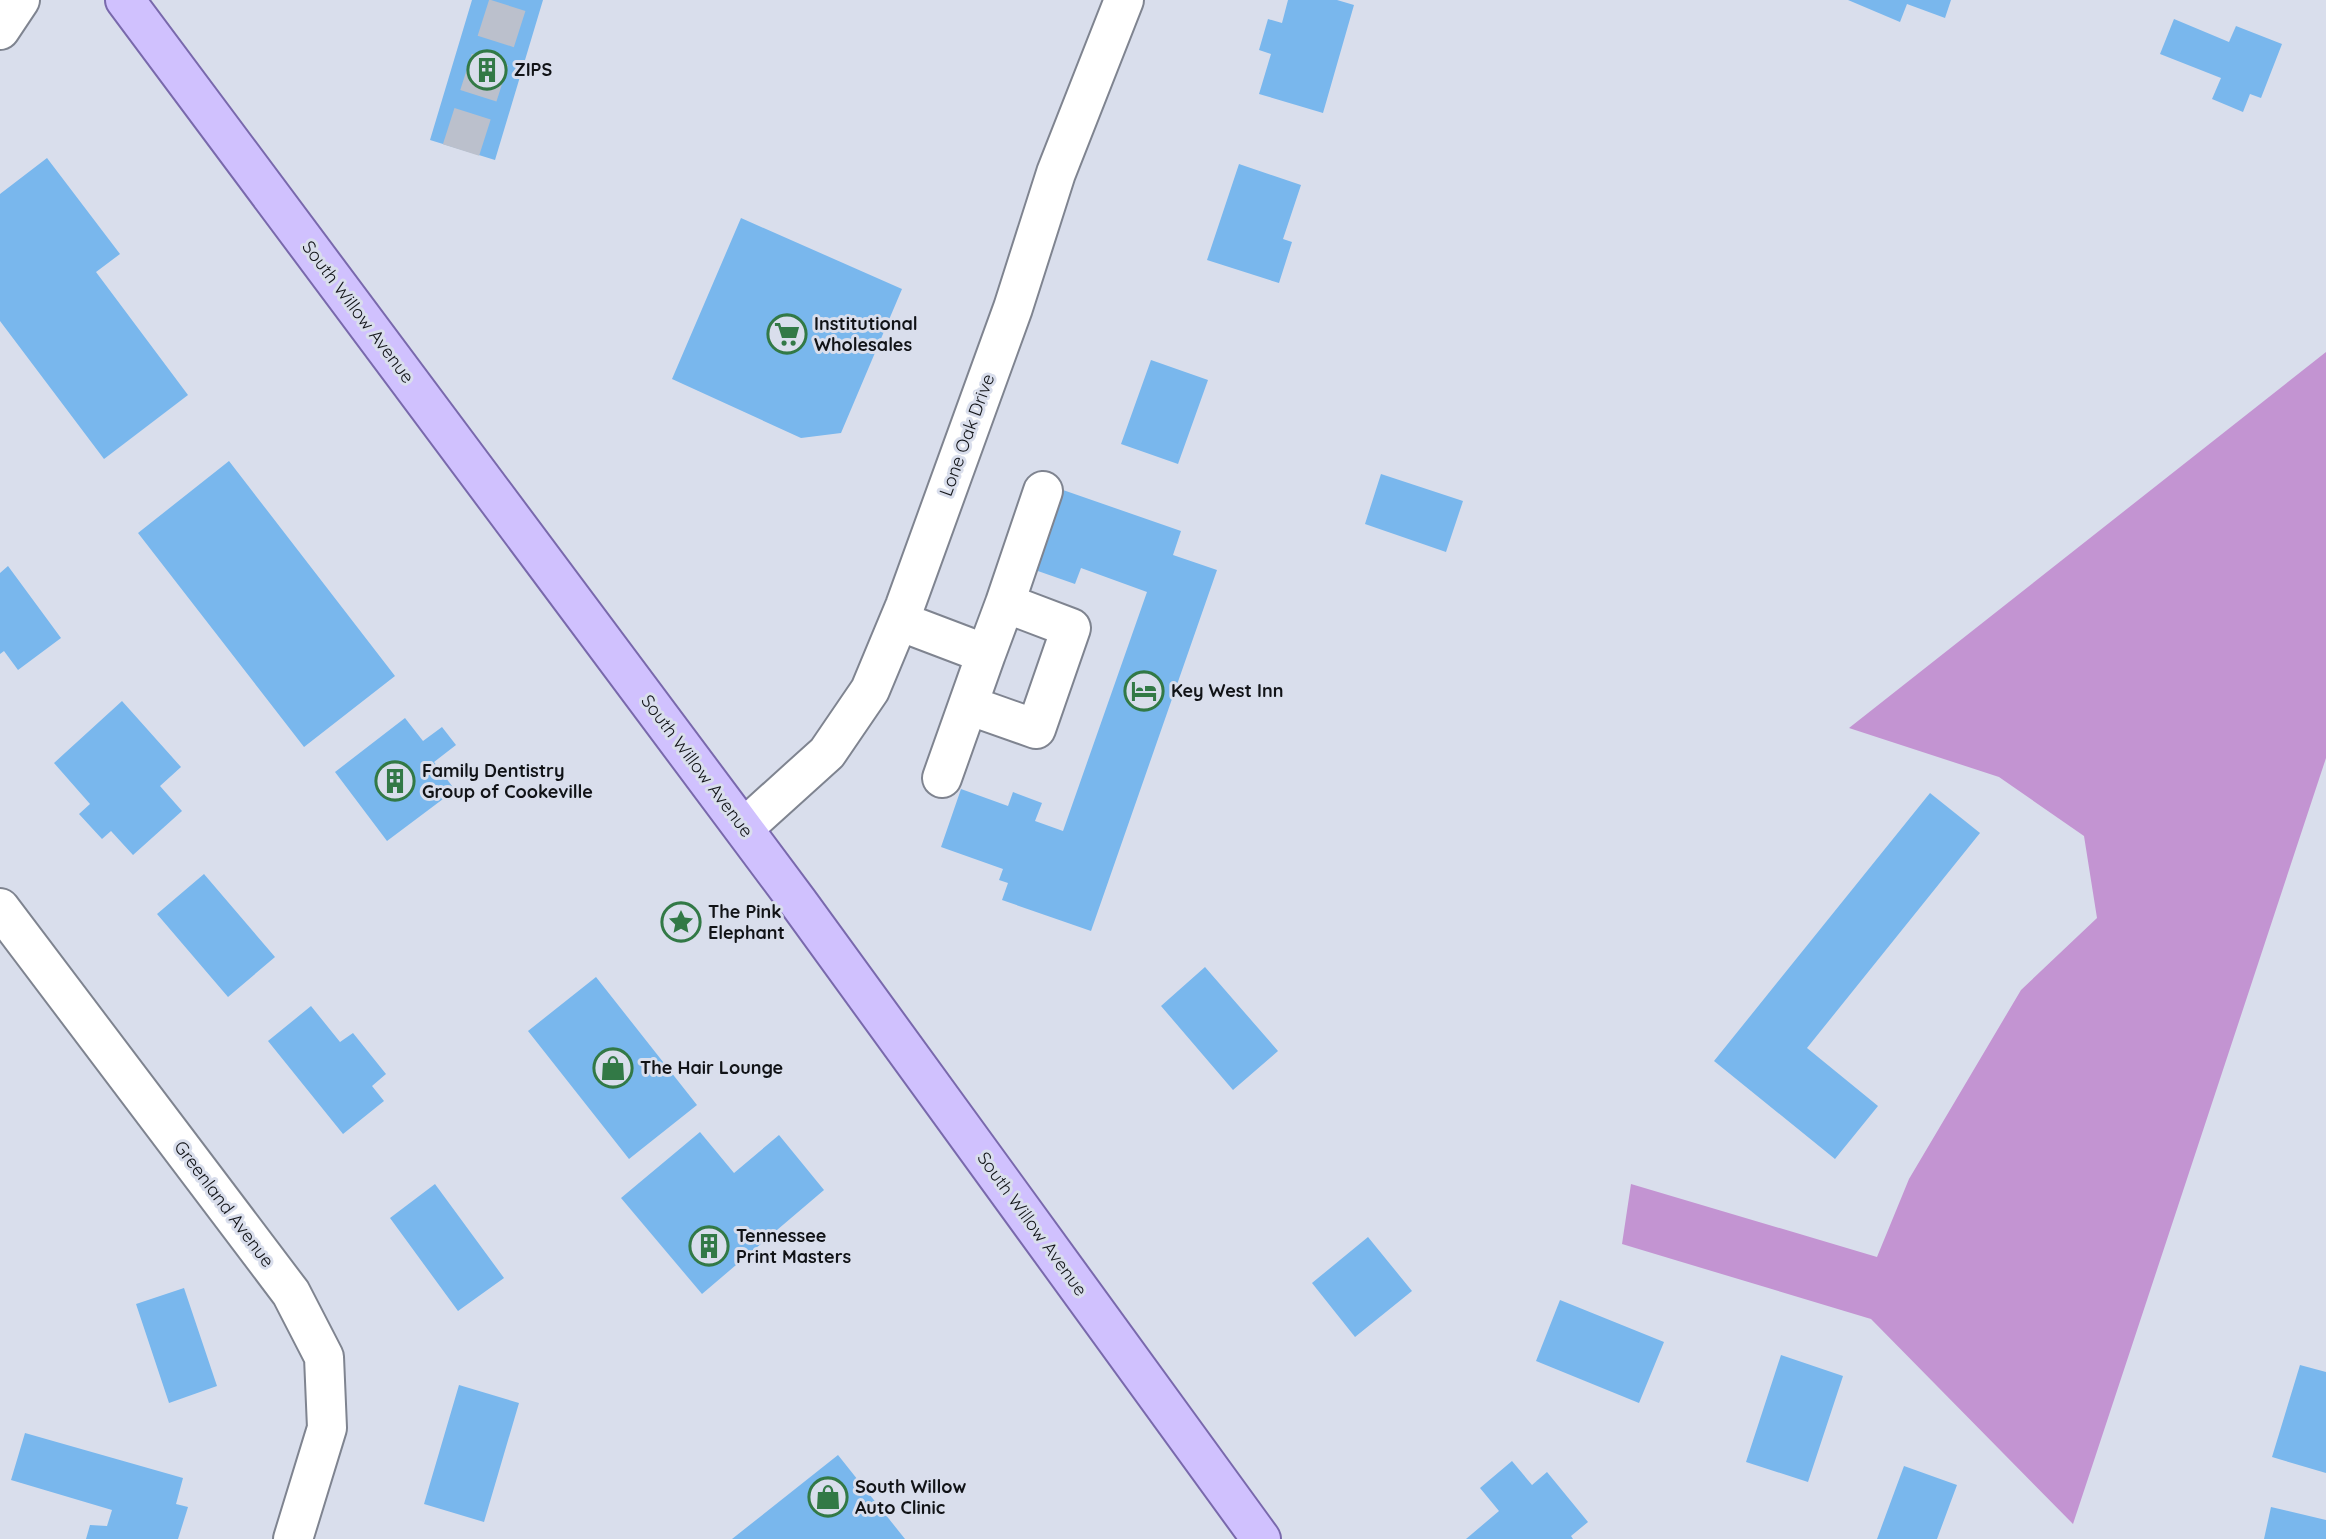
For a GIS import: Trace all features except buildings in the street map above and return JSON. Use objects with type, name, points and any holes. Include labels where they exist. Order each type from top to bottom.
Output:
[{"type":"main road","name":"South Willow Avenue","points":[[125,0],[744,828],[1261,1539]]},
{"type":"street","points":[[0,30],[20,0]]},
{"type":"street","name":"Lone Oak Drive","points":[[744,828],[827,753],[870,690],[899,621],[1013,308],[1056,173],[1124,0]]},
{"type":"street","points":[[942,778],[1043,491]]},
{"type":"street","points":[[968,705],[1036,729],[1071,628],[1005,603]]},
{"type":"street","points":[[899,621],[986,654]]},
{"type":"street","name":"Greenland Avenue","points":[[0,908],[291,1293],[324,1357],[327,1428],[293,1539]]},
{"type":"shaded area","points":[[2326,352],[2326,758],[2073,1524],[1871,1319],[1622,1244],[1631,1184],[1877,1257],[1909,1179],[2021,990],[2097,918],[2084,836],[1999,777],[1849,728]]},
{"type":"tunnel","points":[[461,150],[509,0]]},
{"type":"place","name":"ZIPS","points":[[487,70]]},
{"type":"place","name":"Institutional Wholesales","points":[[787,334]]},
{"type":"place","name":"Key West Inn","points":[[1144,691]]},
{"type":"place","name":"Family Dentistry Group of Cookeville","points":[[395,781]]},
{"type":"place","name":"The Pink Elephant","points":[[681,922]]},
{"type":"place","name":"The Hair Lounge","points":[[613,1068]]},
{"type":"place","name":"Tennessee Print Masters","points":[[709,1246]]},
{"type":"place","name":"South Willow Auto Clinic","points":[[828,1497]]}]
